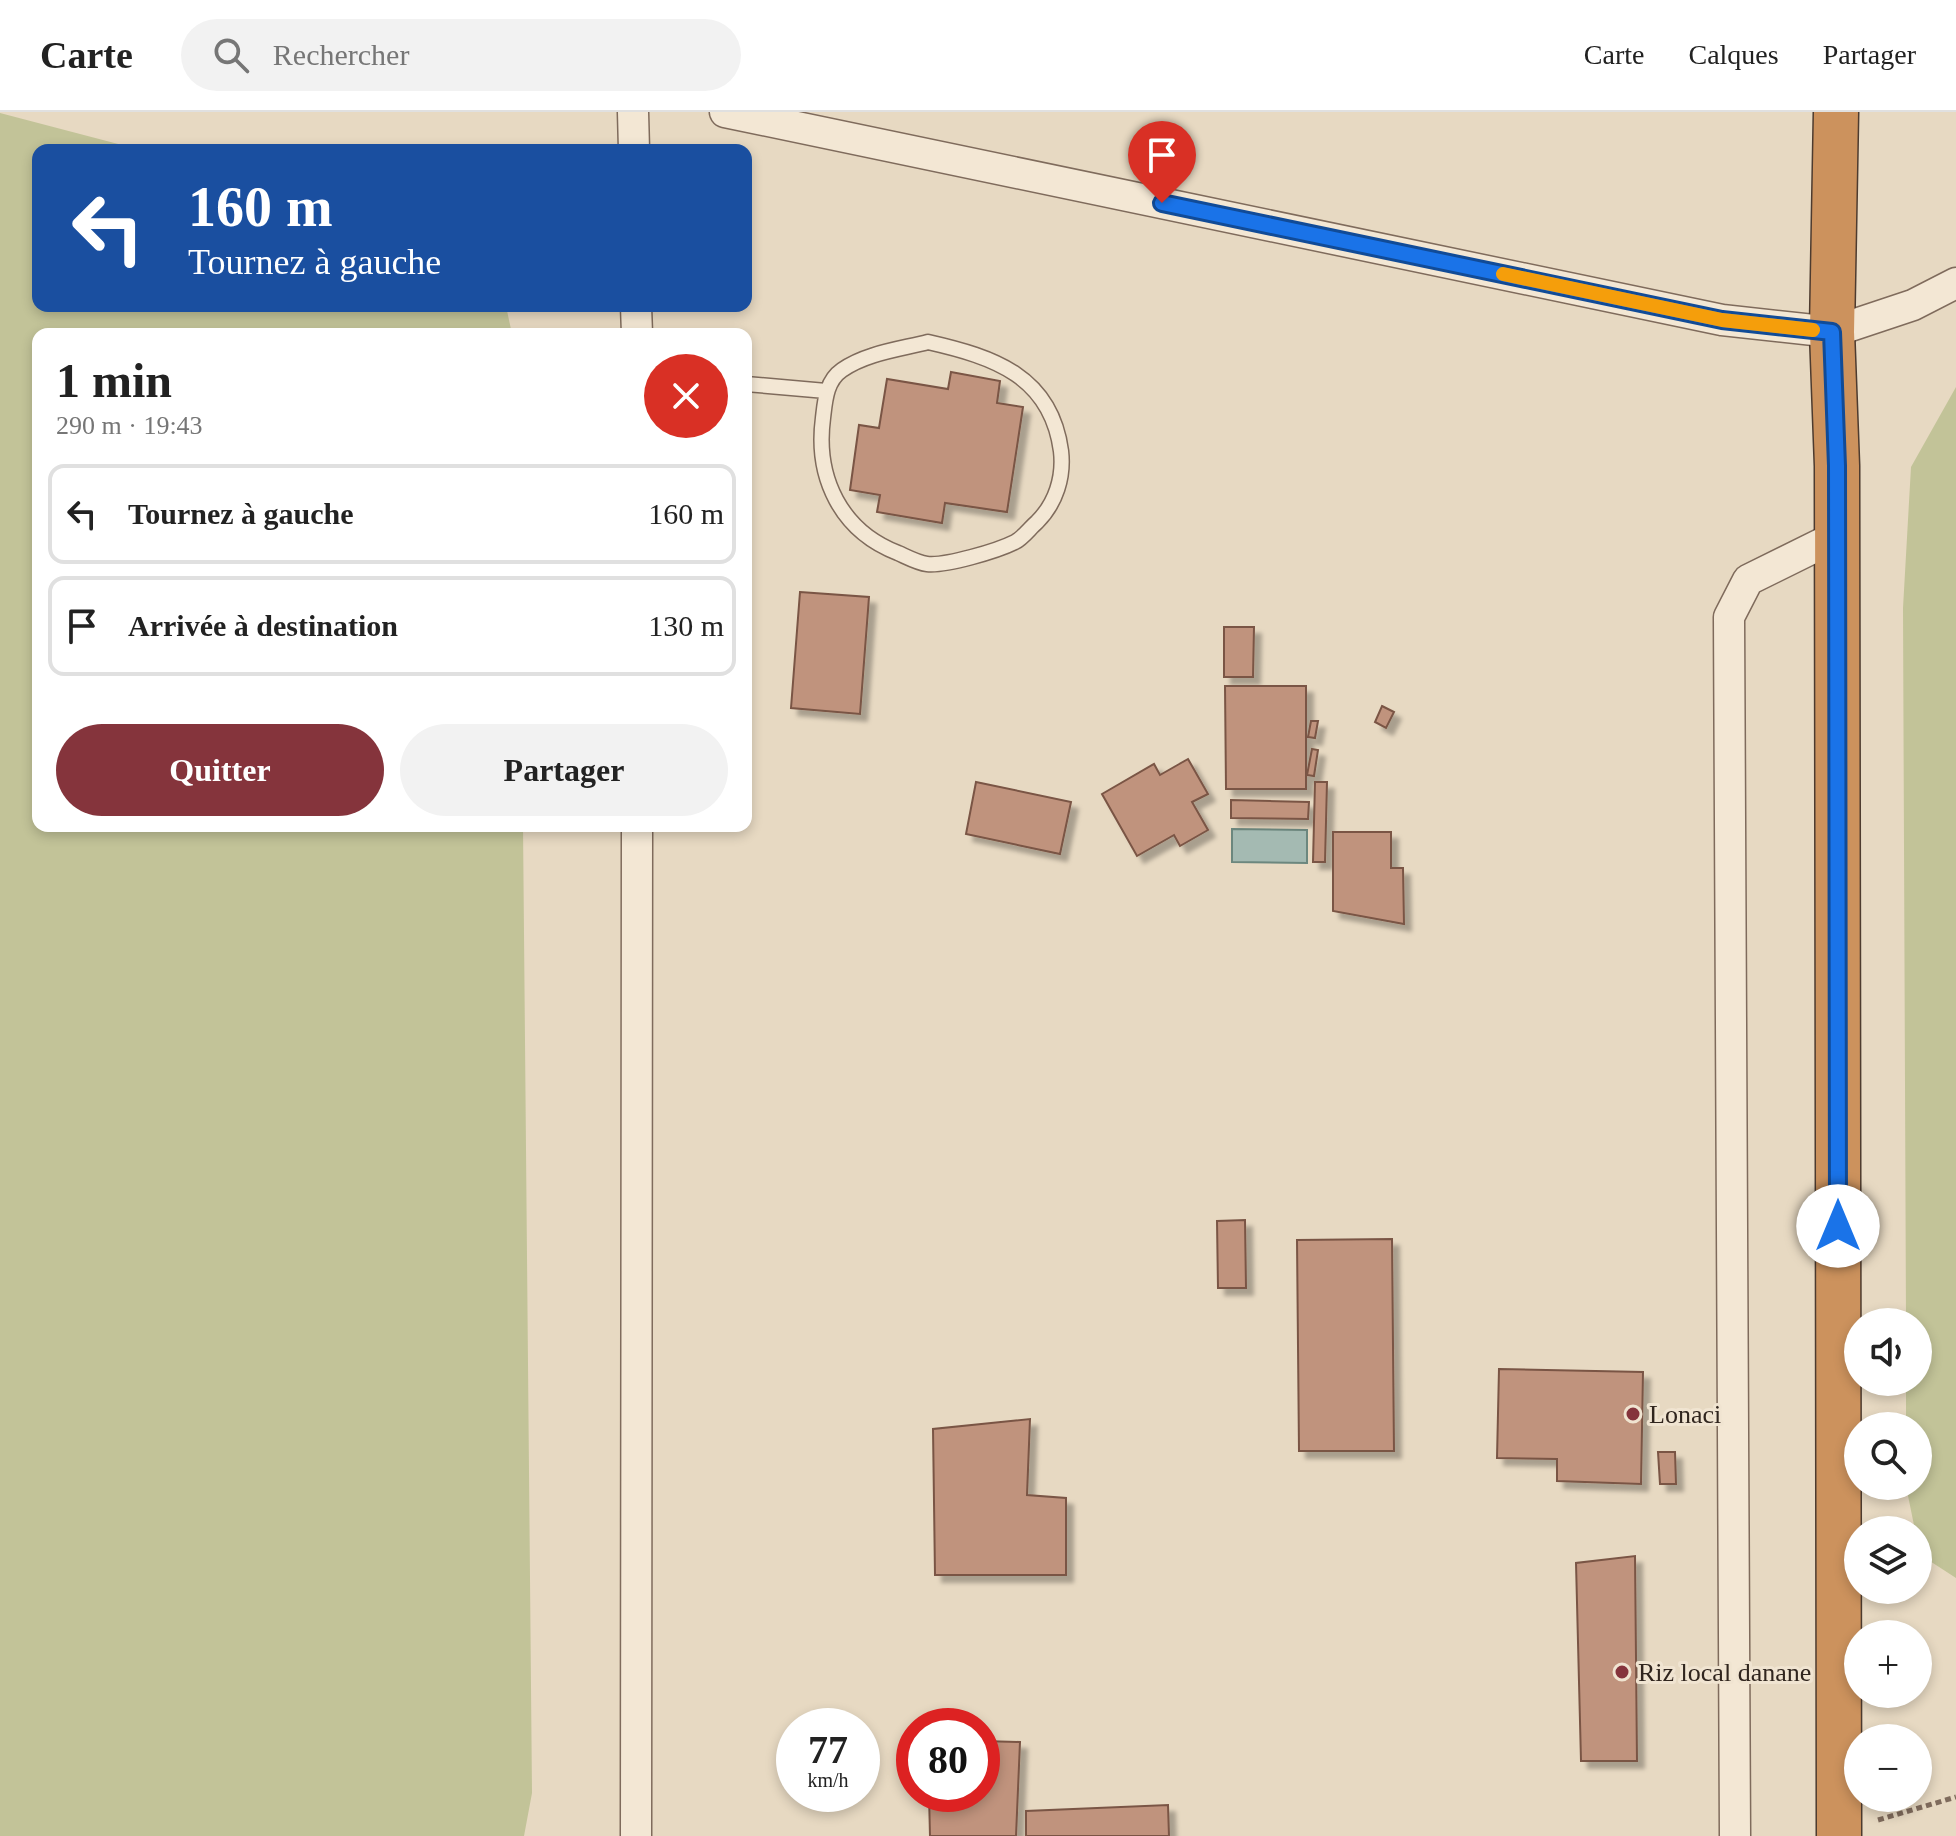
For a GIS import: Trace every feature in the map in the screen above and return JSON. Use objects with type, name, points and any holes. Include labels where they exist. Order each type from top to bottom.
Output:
[{"type":"highway","points":[[1836,112],[1832,332],[1837,536],[1839,1834]]},
{"type":"street","points":[[633,112],[634,144]]},
{"type":"street","points":[[725,112],[1722,320],[1832,332],[1913,305],[1956,283]]},
{"type":"street","points":[[1735,1836],[1729,617],[1748,580],[1837,536]]},
{"type":"street","points":[[636,1836],[637,832]]},
{"type":"lane","points":[[928,342],[984,355],[1031,384],[1057,423],[1063,468],[1051,508],[1016,542],[969,557],[926,564],[875,544],[843,514],[828,486],[819,444],[826,391],[841,370],[877,354],[928,342]]},
{"type":"lane","points":[[752,385],[826,391]]},
{"type":"path","points":[[1839,1834],[1956,1797]]},
{"type":"green space","points":[[0,113],[118,144],[32,144],[32,312],[507,312],[511,328],[32,328],[32,832],[523,832],[532,1793],[524,1836],[0,1836]]},
{"type":"green space","points":[[1956,387],[1956,1578],[1932,1562],[1932,1516],[1912,1516],[1909,1500],[1932,1500],[1932,1412],[1906,1412],[1906,1396],[1932,1396],[1932,1308],[1906,1308],[1903,608],[1911,467]]},
{"type":"water","points":[[1232,829],[1307,830],[1307,863],[1232,862]]},
{"type":"building","points":[[951,372],[1000,381],[997,403],[1023,407],[1007,512],[945,503],[942,523],[877,512],[880,495],[850,490],[859,425],[879,428],[887,379],[948,389]]},
{"type":"building","points":[[800,592],[869,597],[860,714],[791,708]]},
{"type":"building","points":[[1224,627],[1254,627],[1253,677],[1224,677]]},
{"type":"building","points":[[1225,686],[1306,686],[1306,789],[1226,789]]},
{"type":"building","points":[[1382,706],[1394,712],[1386,728],[1375,722]]},
{"type":"building","points":[[1311,721],[1318,721],[1315,738],[1308,737]]},
{"type":"building","points":[[1312,749],[1318,750],[1314,776],[1307,775]]},
{"type":"building","points":[[1188,759],[1208,794],[1192,802],[1208,830],[1180,846],[1174,835],[1137,856],[1102,794],[1154,764],[1160,775]]},
{"type":"building","points":[[976,782],[1071,802],[1060,854],[966,834]]},
{"type":"building","points":[[1315,782],[1327,782],[1325,862],[1313,862]]},
{"type":"building","points":[[1231,800],[1309,802],[1308,819],[1231,818]]},
{"type":"building","points":[[1333,832],[1391,832],[1391,868],[1403,868],[1404,924],[1333,911]]},
{"type":"building","points":[[1245,1220],[1246,1288],[1218,1288],[1217,1221]]},
{"type":"building","points":[[1392,1239],[1394,1451],[1299,1451],[1297,1240]]},
{"type":"building","points":[[1499,1369],[1643,1372],[1641,1484],[1557,1481],[1557,1459],[1497,1458]]},
{"type":"building","points":[[1030,1419],[1027,1495],[1066,1498],[1066,1575],[935,1575],[933,1429]]},
{"type":"building","points":[[1658,1452],[1675,1452],[1676,1484],[1660,1484]]},
{"type":"building","points":[[1635,1556],[1637,1761],[1581,1761],[1576,1563]]},
{"type":"building","points":[[1000,1741],[1020,1742],[1016,1836],[930,1836],[929,1812],[1000,1812]]},
{"type":"building","points":[[1168,1805],[1169,1836],[1026,1836],[1026,1811]]},
{"type":"slow traffic","points":[[1503,274],[1722,320],[1813,330]]},
{"type":"place","name":"Lonaci","points":[[1633,1414]]},
{"type":"place","name":"Riz local danane","points":[[1622,1672]]},
{"type":"route","points":[[1162,203],[1722,320],[1832,332],[1837,466],[1838,1226]]}]
